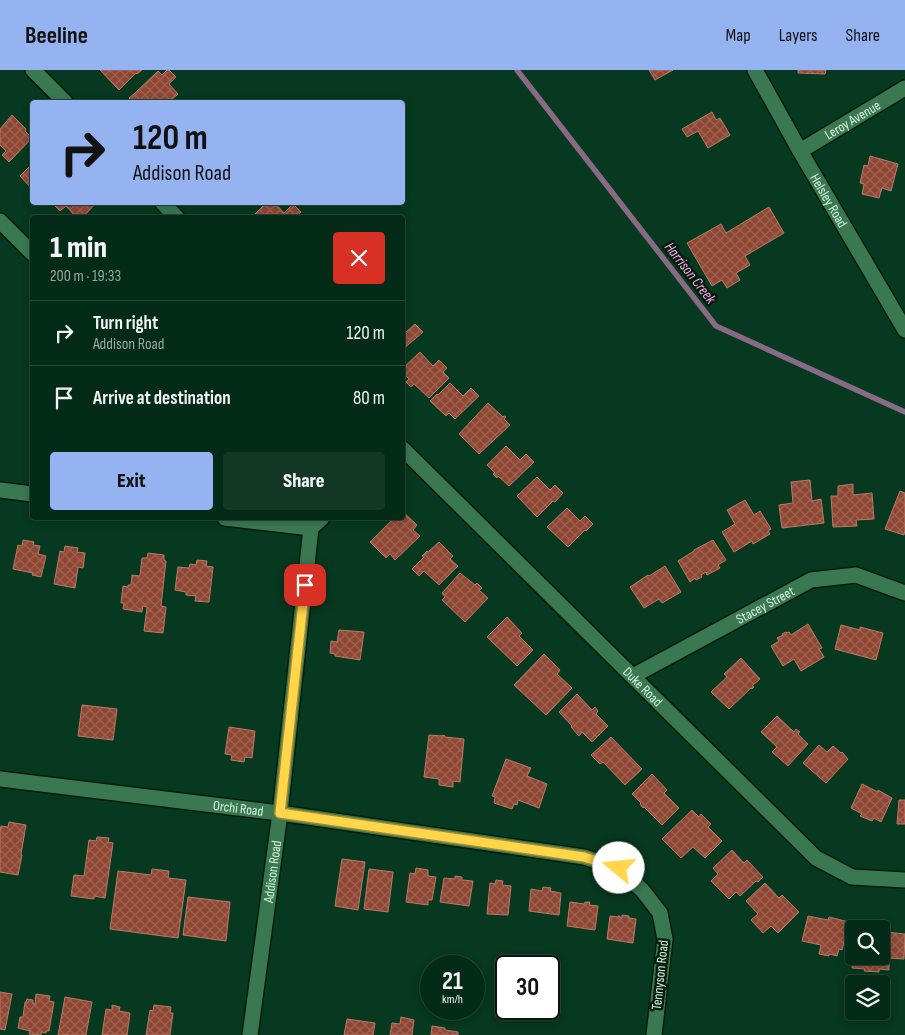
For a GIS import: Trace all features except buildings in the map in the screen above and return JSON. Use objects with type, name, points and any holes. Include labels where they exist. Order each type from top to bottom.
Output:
[{"type":"street","points":[[33,70],[63,100]]},
{"type":"street","name":"Helsley Road","points":[[755,70],[905,330]]},
{"type":"street","name":"Leroy Avenue","points":[[800,151],[905,88]]},
{"type":"street","points":[[165,205],[174,215]]},
{"type":"street","points":[[0,221],[30,251]]},
{"type":"street","name":"Duke Road","points":[[405,451],[816,858],[852,878],[905,880]]},
{"type":"street","points":[[0,490],[30,494]]},
{"type":"street","points":[[262,520],[317,523]]},
{"type":"street","name":"Addison Road","points":[[250,1035],[317,523]]},
{"type":"street","name":"Stacey Street","points":[[633,676],[811,580],[856,575],[905,593]]},
{"type":"street","name":"Orchi Road","points":[[0,779],[280,813],[584,857],[619,868],[643,891]]},
{"type":"street","name":"Tennyson Road","points":[[643,891],[660,913],[665,939],[654,1035]]},
{"type":"waterway","name":"Harrison Creek","points":[[517,70],[716,326],[905,412]]},
{"type":"route","points":[[305,585],[280,813],[584,857],[619,868]]}]
